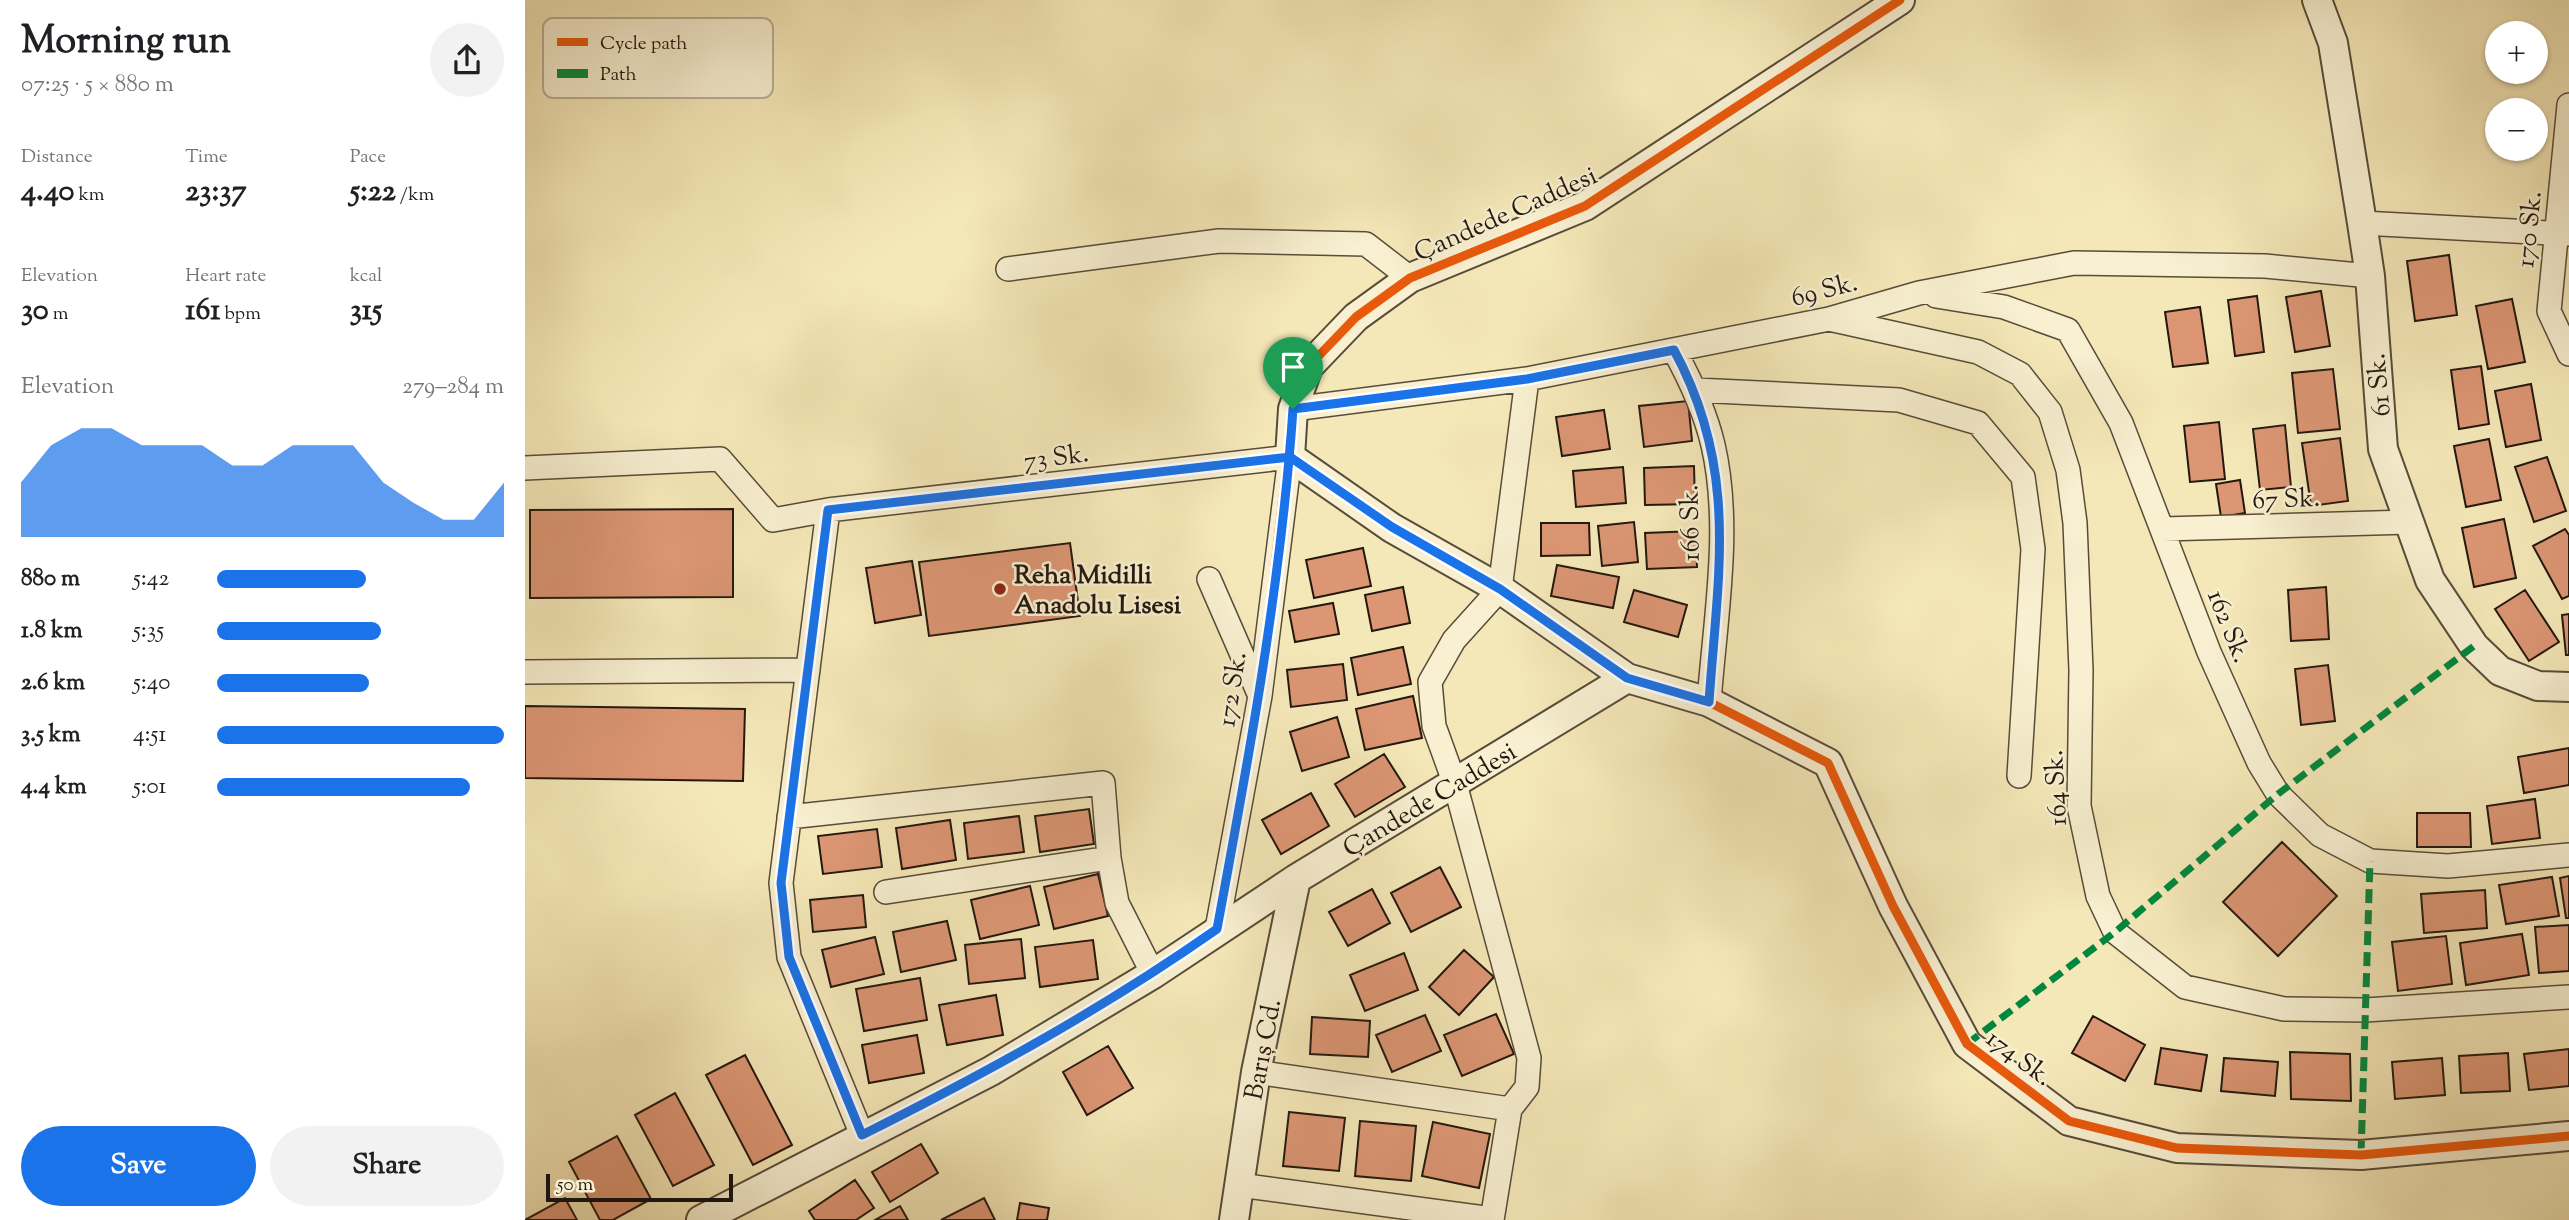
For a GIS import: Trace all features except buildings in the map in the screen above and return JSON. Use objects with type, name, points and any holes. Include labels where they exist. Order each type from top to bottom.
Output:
[{"type":"street","name":"Çandede Caddesi","points":[[1290,457],[1293,409],[1308,367],[1356,317],[1410,278],[1585,206],[1900,0]]},
{"type":"street","name":"61 Sk.","points":[[2317,0],[2333,43],[2370,276],[2383,449],[2430,580],[2474,646],[2500,671],[2538,686],[2569,687]]},
{"type":"street","name":"170 Sk.","points":[[2569,105],[2562,233],[2549,312],[2569,354]]},
{"type":"street","points":[[2362,223],[2562,233]]},
{"type":"street","points":[[1008,269],[1219,241],[1366,244],[1410,278]]},
{"type":"street","name":"69 Sk.","points":[[1293,409],[1527,379],[1829,318],[1919,293],[2074,263],[2265,267],[2370,276]]},
{"type":"street","name":"162 Sk.","points":[[1919,293],[2004,307],[2068,330],[2121,423],[2209,652],[2259,764],[2278,794],[2320,835],[2369,861],[2448,866],[2569,855]]},
{"type":"street","name":"164 Sk.","points":[[1829,318],[1979,352],[2020,374],[2050,412],[2068,470],[2075,523],[2081,670],[2079,806],[2098,896],[2115,932],[2185,987],[2284,1009],[2365,1010],[2569,997]]},
{"type":"street","name":"166 Sk.","points":[[1674,350],[1696,390],[1713,445],[1721,502],[1709,702]]},
{"type":"street","points":[[1239,1185],[1492,1219],[1510,1109],[1527,1087],[1529,1058],[1455,784],[1434,726],[1430,682],[1454,640],[1500,589],[1527,379]]},
{"type":"street","points":[[1696,390],[1899,400],[1978,423],[1986,432],[2023,477],[2033,549],[2019,776]]},
{"type":"street","points":[[1290,457],[1392,527],[1500,589],[1627,678]]},
{"type":"street","name":"73 Sk.","points":[[525,468],[720,459],[773,520],[828,510],[1290,457]]},
{"type":"street","name":"172 Sk.","points":[[1217,929],[1260,696],[1290,457]]},
{"type":"street","points":[[828,510],[781,883],[789,957],[862,1135]]},
{"type":"street","name":"67 Sk.","points":[[2163,529],[2409,522]]},
{"type":"street","points":[[1209,579],[1260,696]]},
{"type":"street","points":[[525,672],[808,670]]},
{"type":"street","name":"Çandede Caddesi","points":[[701,1220],[991,1071],[1153,974],[1296,879],[1627,678]]},
{"type":"street","name":"174 Sk.","points":[[1627,678],[1709,702],[1828,763],[1893,906],[1967,1044],[2069,1121],[2177,1148],[2348,1154],[2569,1136]]},
{"type":"street","points":[[789,817],[1103,783],[1109,858],[1117,903],[1153,974]]},
{"type":"street","points":[[886,892],[1109,858]]},
{"type":"street","name":"Barış Cd.","points":[[1234,1220],[1257,1072],[1296,879]]},
{"type":"street","points":[[1257,1072],[1510,1109]]},
{"type":"marked path","points":[[1967,1044],[2115,932],[2278,794],[2474,646]]},
{"type":"marked path","points":[[2361,1155],[2370,861]]},
{"type":"cycle path","points":[[1217,929],[1260,696],[1293,409],[1308,367],[1356,317],[1410,278],[1585,206],[1900,0]]},
{"type":"cycle path","points":[[1290,457],[1392,528],[1500,589],[1627,678],[1709,702],[1828,763],[1893,906],[1967,1044],[2069,1121],[2177,1148],[2361,1155],[2569,1136]]},
{"type":"place","name":"Reha Midilli Anadolu Lisesi","points":[[1000,589]]},
{"type":"route","points":[[1293,409],[1290,457],[1260,696],[1217,929],[1153,974],[991,1071],[862,1135],[789,957],[781,883],[828,510],[1290,457],[1392,527],[1500,589],[1627,678],[1709,702],[1721,502],[1713,445],[1696,390],[1674,350],[1527,379],[1293,409]]}]
